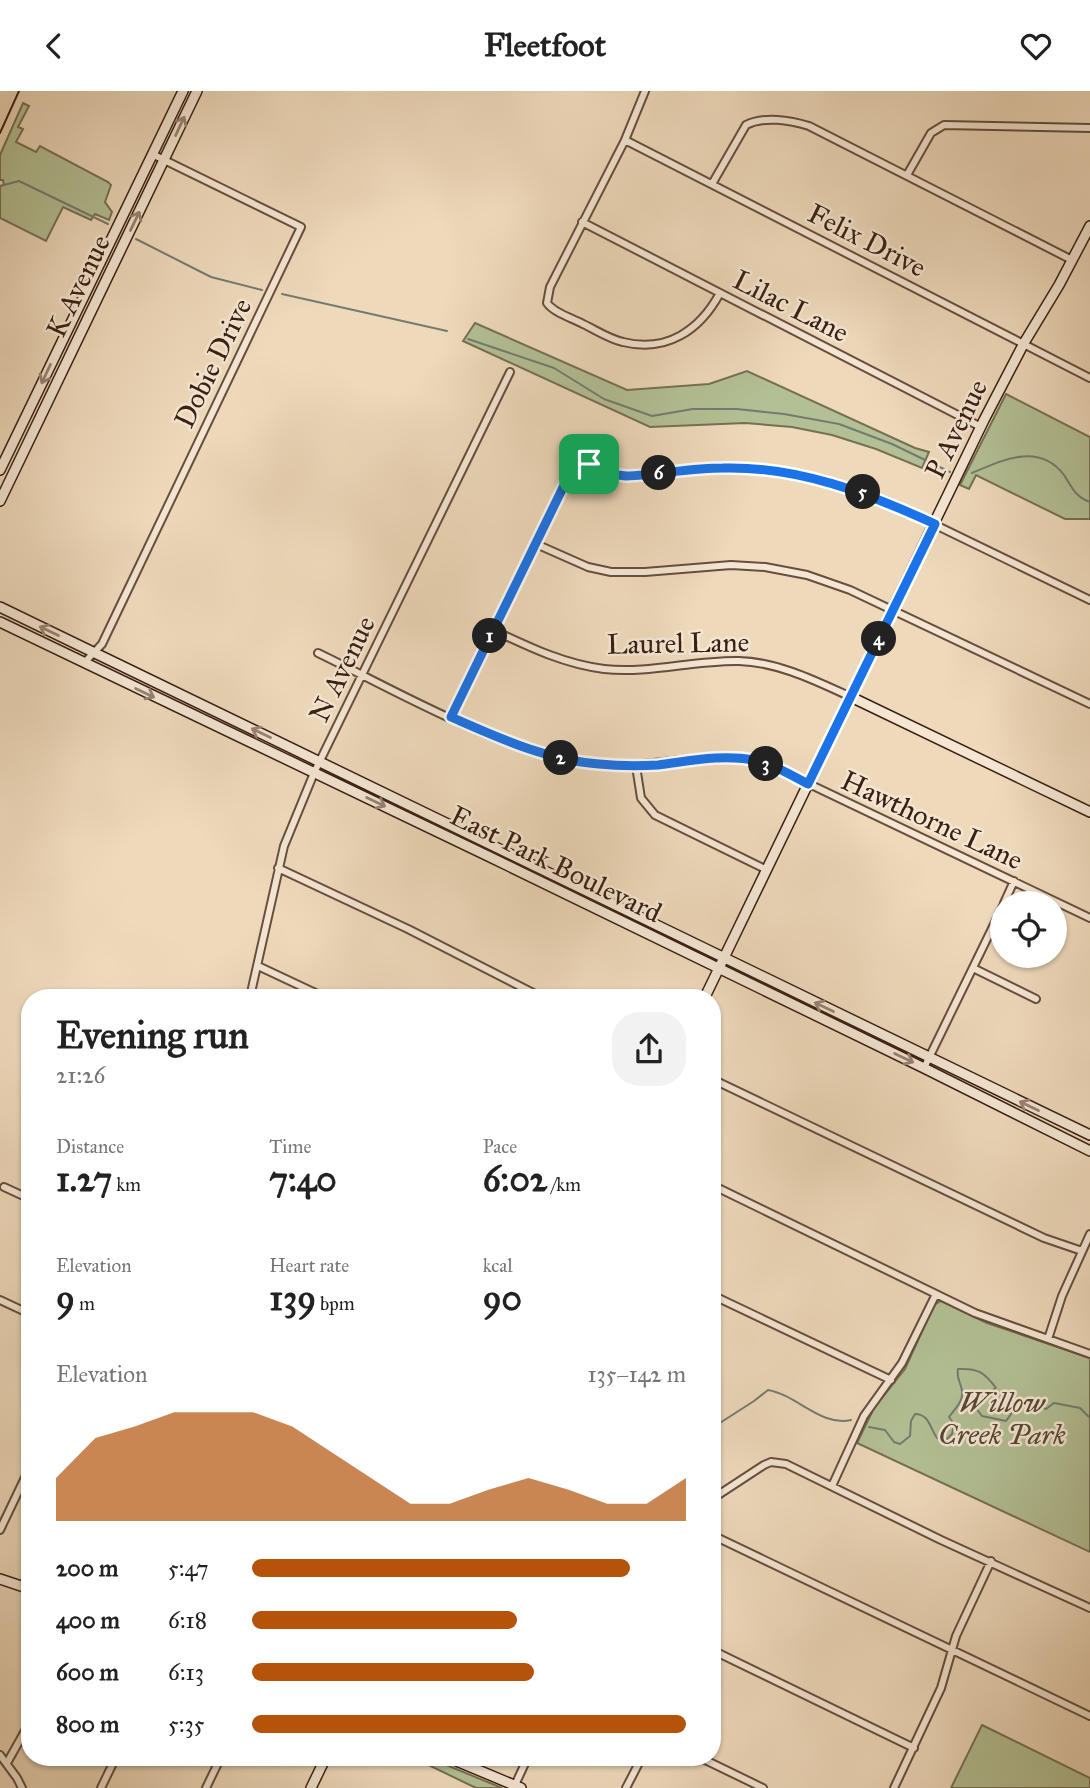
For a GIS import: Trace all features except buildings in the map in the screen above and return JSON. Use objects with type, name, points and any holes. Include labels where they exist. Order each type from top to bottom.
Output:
[{"type":"main road","name":"K Avenue","points":[[0,470],[183,91]]},
{"type":"main road","name":"K Avenue","points":[[0,501],[197,91]]},
{"type":"main road","name":"P Avenue","points":[[709,989],[981,427],[1024,343],[1090,226]]},
{"type":"main road","points":[[108,247],[120,252]]},
{"type":"main road","points":[[67,329],[80,335]]},
{"type":"main road","points":[[20,429],[33,434]]},
{"type":"main road","name":"East Park Boulevard","points":[[0,607],[1090,1135]]},
{"type":"main road","name":"East Park Boulevard","points":[[0,622],[924,1068],[1090,1151]]},
{"type":"main road","name":"Laurel Lane","points":[[851,697],[1090,812]]},
{"type":"main road","points":[[1060,1136],[1066,1124]]},
{"type":"main road","points":[[0,1579],[21,1586]]},
{"type":"main road","points":[[311,1788],[322,1766]]},
{"type":"main road","points":[[468,1766],[518,1787]]},
{"type":"street","points":[[645,91],[625,139],[550,287],[546,298],[548,306],[615,340],[635,344],[662,343],[690,330],[702,321],[720,293]]},
{"type":"street","points":[[712,184],[746,125],[753,121],[767,120],[796,122],[809,126],[1072,260]]},
{"type":"street","points":[[907,175],[931,133],[944,125],[1090,128]]},
{"type":"street","name":"Felix Drive","points":[[625,139],[1090,378]]},
{"type":"street","name":"Dobie Drive","points":[[84,663],[102,644],[301,227],[152,154]]},
{"type":"street","name":"Lilac Lane","points":[[582,222],[981,427]]},
{"type":"street","name":"N Avenue","points":[[252,989],[278,868],[289,830],[314,773],[510,372]]},
{"type":"street","points":[[451,717],[573,467],[580,461],[610,473],[626,476],[721,468],[774,471],[825,480],[854,489],[935,524],[1090,600]]},
{"type":"street","points":[[536,544],[588,567],[611,572],[731,565],[778,569],[835,584],[1090,704]]},
{"type":"street","name":"Laurel Lane","points":[[493,630],[547,655],[578,664],[635,670],[741,661],[802,675],[851,697]]},
{"type":"street","name":"Hawthorne Lane","points":[[318,653],[451,717],[537,752],[589,763],[636,766],[718,757],[763,762],[1090,918]]},
{"type":"street","points":[[636,766],[641,798],[655,815],[767,870]]},
{"type":"street","points":[[278,868],[408,929],[525,989]]},
{"type":"street","points":[[1009,891],[1014,881]]},
{"type":"street","points":[[924,1068],[990,932]]},
{"type":"street","points":[[258,966],[307,989]]},
{"type":"street","points":[[973,968],[1036,999]]},
{"type":"street","points":[[721,1083],[1044,1238],[1082,1251]]},
{"type":"street","points":[[4,1187],[21,1195]]},
{"type":"street","points":[[721,1189],[1003,1324],[1090,1354]]},
{"type":"street","points":[[1048,1339],[1062,1296],[1090,1234]]},
{"type":"street","points":[[832,1486],[864,1416],[902,1363],[936,1294]]},
{"type":"street","points":[[721,1299],[891,1380]]},
{"type":"street","points":[[0,1300],[21,1310]]},
{"type":"street","points":[[721,1493],[771,1462],[786,1464],[941,1540],[1090,1608]]},
{"type":"street","points":[[0,1530],[21,1486]]},
{"type":"street","points":[[721,1539],[1090,1716]]},
{"type":"street","points":[[894,1788],[941,1688],[951,1650],[991,1561]]},
{"type":"street","points":[[721,1654],[914,1748]]},
{"type":"street","points":[[7,1763],[21,1738]]},
{"type":"street","points":[[0,1755],[22,1788]]},
{"type":"street","points":[[101,1788],[112,1766]]},
{"type":"street","points":[[206,1788],[217,1766]]},
{"type":"street","points":[[518,1787],[525,1766]]},
{"type":"street","points":[[626,1788],[637,1766]]},
{"type":"street","points":[[718,1766],[763,1788]]},
{"type":"green space","points":[[23,103],[29,106],[18,127],[23,129],[16,142],[36,152],[40,146],[108,182],[111,185],[105,202],[112,212],[109,220],[95,214],[91,220],[63,207],[46,241],[0,218],[0,186],[4,185],[3,180],[0,180],[0,155]]},
{"type":"green space","points":[[475,323],[627,390],[709,384],[747,371],[929,452],[922,468],[832,435],[792,427],[745,423],[650,427],[463,341]]},
{"type":"green space","points":[[1006,394],[1090,437],[1090,519],[1065,519],[976,475],[969,489],[960,485]]},
{"type":"green space","name":"Willow Creek Park","points":[[941,1301],[987,1323],[1090,1358],[1090,1552],[857,1443],[874,1408],[905,1369],[934,1305]]},
{"type":"green space","points":[[982,1725],[1090,1778],[1090,1788],[951,1788]]},
{"type":"green space","points":[[431,1766],[449,1766],[502,1788],[476,1788]]},
{"type":"waterway","points":[[0,186],[19,181],[108,224]]},
{"type":"waterway","points":[[136,239],[211,277],[262,290]]},
{"type":"waterway","points":[[282,294],[447,331]]},
{"type":"waterway","points":[[468,339],[554,368],[604,399],[652,416],[693,409],[737,409],[839,424],[892,444],[950,472]]},
{"type":"waterway","points":[[972,473],[1008,459],[1032,456],[1054,465],[1077,494],[1090,502]]},
{"type":"waterway","points":[[869,1427],[885,1430],[894,1442],[900,1444],[910,1436],[911,1421],[915,1414],[926,1419],[937,1438],[946,1440],[952,1434],[954,1424],[949,1417],[962,1398],[958,1369],[980,1372],[996,1388],[983,1396],[975,1407],[982,1416],[1006,1421],[1014,1410],[1030,1403],[1046,1409],[1054,1403],[1080,1408],[1090,1418]]},
{"type":"waterway","points":[[721,1422],[768,1390],[829,1419],[851,1420]]},
{"type":"tram line","points":[[0,133],[19,91]]},
{"type":"route","points":[[580,461],[589,464],[626,476],[721,468],[774,471],[825,480],[854,489],[935,524],[808,784],[763,762],[746,759],[718,757],[636,766],[563,758],[525,749],[451,717],[573,467],[580,461]]}]
